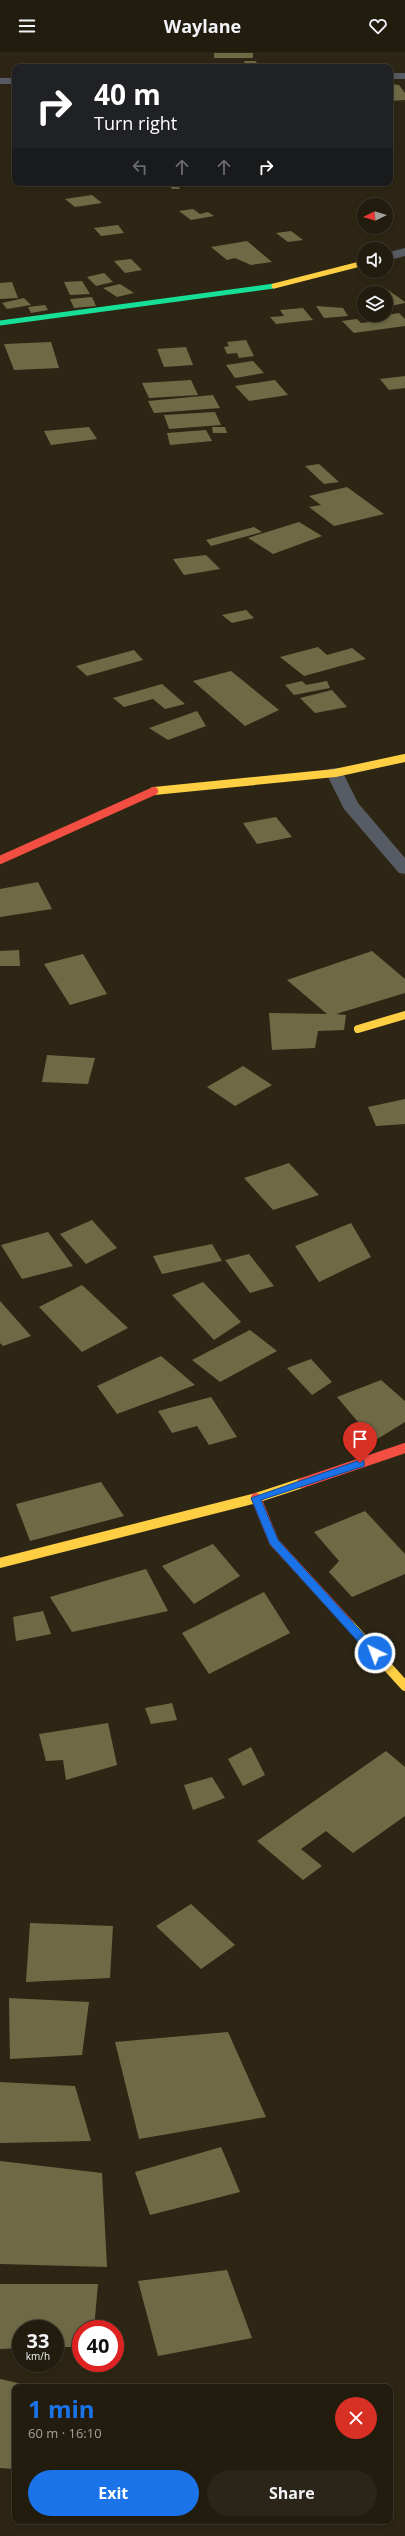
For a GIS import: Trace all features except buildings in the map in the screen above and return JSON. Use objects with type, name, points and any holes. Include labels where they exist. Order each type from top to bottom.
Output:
[{"type":"street","points":[[393,76],[405,76]]},
{"type":"street","points":[[0,81],[12,81]]},
{"type":"street","points":[[393,255],[405,252]]},
{"type":"street","points":[[0,323],[277,286],[357,265]]},
{"type":"street","points":[[0,860],[159,789],[335,772],[405,758]]},
{"type":"street","points":[[335,772],[350,805],[405,868]]},
{"type":"street","points":[[358,1030],[405,1015]]},
{"type":"street","points":[[0,1563],[256,1498],[405,1448]]},
{"type":"street","points":[[256,1498],[274,1542],[405,1686]]},
{"type":"traffic: fast","points":[[0,323],[274,286]]},
{"type":"traffic: slow","points":[[274,286],[357,265]]},
{"type":"traffic: slow","points":[[154,791],[335,773],[405,758]]},
{"type":"traffic: slow","points":[[358,1029],[405,1015]]},
{"type":"traffic: slow","points":[[0,1563],[256,1498],[302,1483]]},
{"type":"traffic: slow","points":[[349,1624],[405,1686]]},
{"type":"traffic: jam","points":[[0,860],[154,791]]},
{"type":"traffic: jam","points":[[302,1483],[405,1448]]},
{"type":"traffic: jam","points":[[256,1498],[274,1542],[349,1624]]},
{"type":"route","points":[[360,1463],[256,1498],[274,1542],[375,1653]]}]
